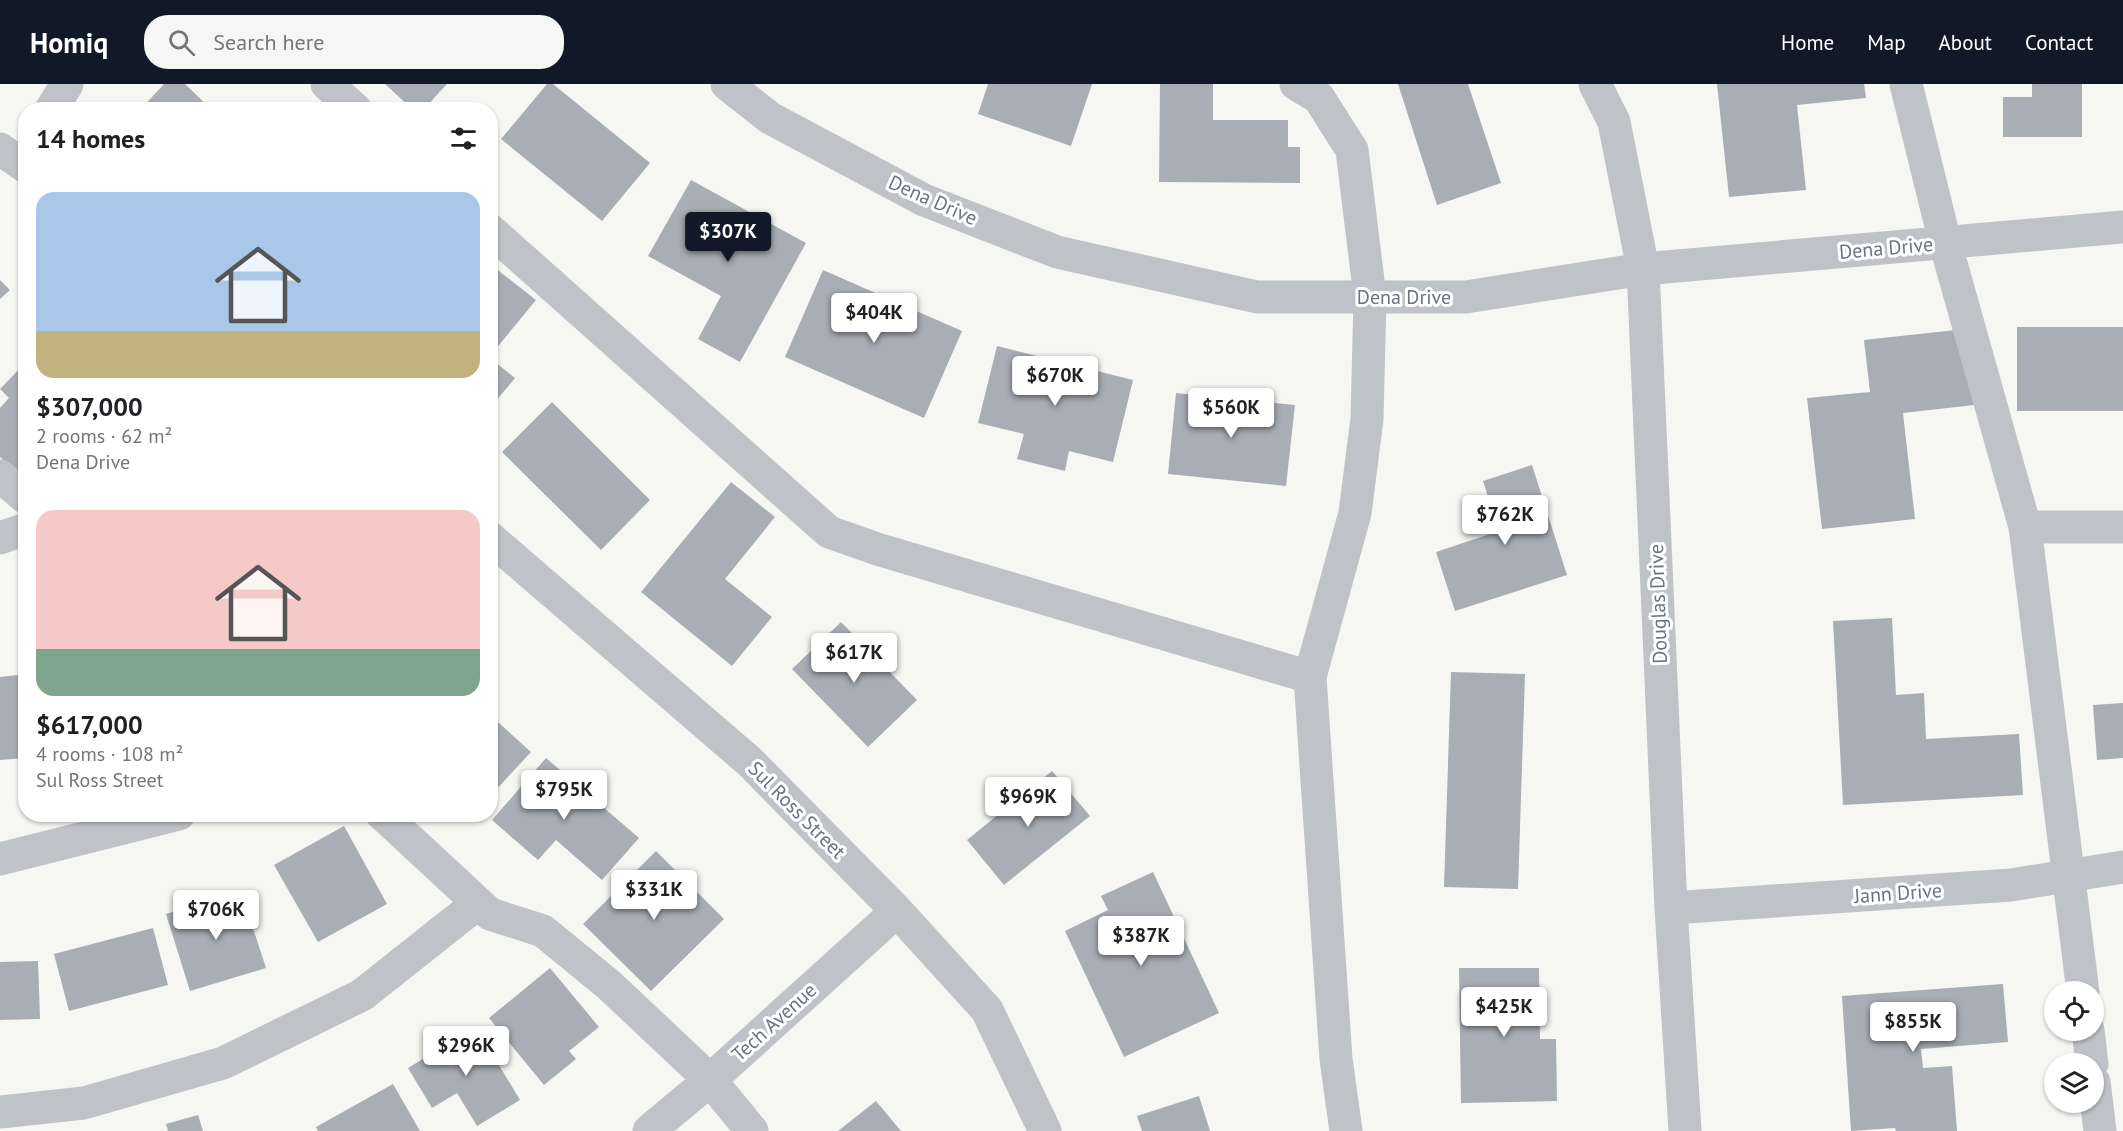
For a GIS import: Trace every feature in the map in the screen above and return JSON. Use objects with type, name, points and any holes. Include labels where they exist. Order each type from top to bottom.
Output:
[{"type":"street","points":[[56,102],[67,84]]},
{"type":"street","points":[[327,84],[347,102]]},
{"type":"street","name":"Dena Drive","points":[[727,84],[770,118],[924,200],[1057,252],[1257,297],[1466,297],[1644,268],[2123,227]]},
{"type":"street","points":[[1296,84],[1319,98],[1352,150],[1370,297],[1367,419],[1355,513],[1310,677],[1336,1059],[1346,1131]]},
{"type":"street","name":"Douglas Drive","points":[[1595,84],[1614,122],[1644,268],[1671,908],[1685,1131]]},
{"type":"street","points":[[1906,84],[1945,242],[2025,527],[2083,981]]},
{"type":"street","points":[[498,237],[829,532],[877,549],[1310,677]]},
{"type":"street","points":[[0,476],[18,491]]},
{"type":"street","points":[[2025,527],[2123,527]]},
{"type":"street","points":[[0,538],[18,531]]},
{"type":"street","name":"Sul Ross Street","points":[[498,545],[750,762],[897,911],[987,1010],[1045,1131]]},
{"type":"street","points":[[0,859],[147,822]]},
{"type":"street","points":[[391,822],[490,914],[543,931],[609,985],[710,1080],[752,1131]]},
{"type":"street","name":"Jann Drive","points":[[1671,908],[2012,885],[2123,867]]},
{"type":"street","points":[[0,1112],[84,1103],[223,1063],[362,995],[478,903]]},
{"type":"street","name":"Tech Avenue","points":[[649,1131],[710,1080],[897,911]]},
{"type":"street","points":[[2098,1113],[2100,1131]]},
{"type":"building","points":[[164,84],[185,84],[204,102],[147,102]]},
{"type":"building","points":[[385,84],[447,84],[430,102],[404,102]]},
{"type":"building","points":[[547,84],[553,84],[650,163],[602,221],[501,139]]},
{"type":"building","points":[[988,84],[1092,84],[1071,146],[978,114]]},
{"type":"building","points":[[1160,84],[1213,84],[1213,120],[1288,120],[1288,147],[1300,147],[1300,183],[1159,182]]},
{"type":"building","points":[[1398,84],[1468,84],[1501,183],[1437,205]]},
{"type":"building","points":[[1717,84],[1864,84],[1866,98],[1797,105],[1806,190],[1729,197]]},
{"type":"building","points":[[2032,84],[2082,84],[2082,137],[2003,137],[2003,97],[2032,97]]},
{"type":"building","points":[[691,180],[806,243],[740,362],[698,339],[721,296],[648,256]]},
{"type":"building","points":[[498,270],[536,300],[498,346]]},
{"type":"building","points":[[823,270],[962,331],[924,418],[785,357]]},
{"type":"building","points":[[0,280],[10,290],[0,299]]},
{"type":"building","points":[[2017,327],[2123,327],[2123,411],[2017,411]]},
{"type":"building","points":[[1965,329],[1974,405],[1903,413],[1915,519],[1822,529],[1807,398],[1870,392],[1864,340]]},
{"type":"building","points":[[997,346],[1133,380],[1113,462],[1069,451],[1065,471],[1017,459],[1024,434],[978,423]]},
{"type":"building","points":[[498,364],[515,378],[498,398]]},
{"type":"building","points":[[18,370],[18,474],[0,457],[0,408],[9,398],[0,389]]},
{"type":"building","points":[[1176,393],[1295,405],[1286,486],[1168,474]]},
{"type":"building","points":[[552,402],[650,500],[601,550],[502,452]]},
{"type":"building","points":[[1532,465],[1567,575],[1455,611],[1436,552],[1499,531],[1483,481]]},
{"type":"building","points":[[731,482],[775,517],[725,579],[772,617],[732,666],[641,592]]},
{"type":"building","points":[[1892,618],[1896,695],[1924,693],[1926,739],[2019,734],[2023,795],[1843,805],[1833,621]]},
{"type":"building","points":[[841,622],[917,700],[868,747],[792,669]]},
{"type":"building","points":[[1451,672],[1525,674],[1518,889],[1444,887]]},
{"type":"building","points":[[18,675],[18,759],[0,760],[0,677]]},
{"type":"building","points":[[2123,703],[2123,758],[2097,760],[2093,705]]},
{"type":"building","points":[[498,722],[531,752],[498,788]]},
{"type":"building","points":[[546,758],[639,838],[602,880],[556,840],[538,860],[494,822],[498,822],[498,813]]},
{"type":"building","points":[[1052,771],[1090,816],[1004,885],[967,840]]},
{"type":"building","points":[[344,826],[387,904],[318,942],[274,865]]},
{"type":"building","points":[[656,851],[724,919],[651,991],[583,924]]},
{"type":"building","points":[[1153,872],[1219,1013],[1124,1057],[1065,931],[1108,910],[1101,896]]},
{"type":"building","points":[[241,891],[266,968],[190,991],[166,914]]},
{"type":"building","points":[[153,928],[168,985],[69,1011],[54,954]]},
{"type":"building","points":[[38,961],[40,1019],[0,1020],[0,962]]},
{"type":"building","points":[[550,968],[599,1027],[569,1051],[576,1059],[544,1085],[489,1018]]},
{"type":"building","points":[[1459,968],[1539,968],[1540,1039],[1556,1039],[1557,1101],[1461,1103]]},
{"type":"building","points":[[2003,984],[2008,1042],[1921,1049],[1923,1068],[1952,1066],[1957,1131],[1896,1131],[1895,1128],[1851,1131],[1842,996]]},
{"type":"building","points":[[476,1027],[520,1100],[477,1126],[457,1093],[432,1108],[408,1068]]},
{"type":"building","points":[[393,1084],[420,1131],[318,1131],[316,1127]]},
{"type":"building","points":[[1199,1096],[1210,1131],[1142,1131],[1137,1116]]},
{"type":"building","points":[[876,1101],[901,1131],[838,1131]]},
{"type":"building","points":[[198,1115],[203,1131],[168,1131],[166,1124]]}]
